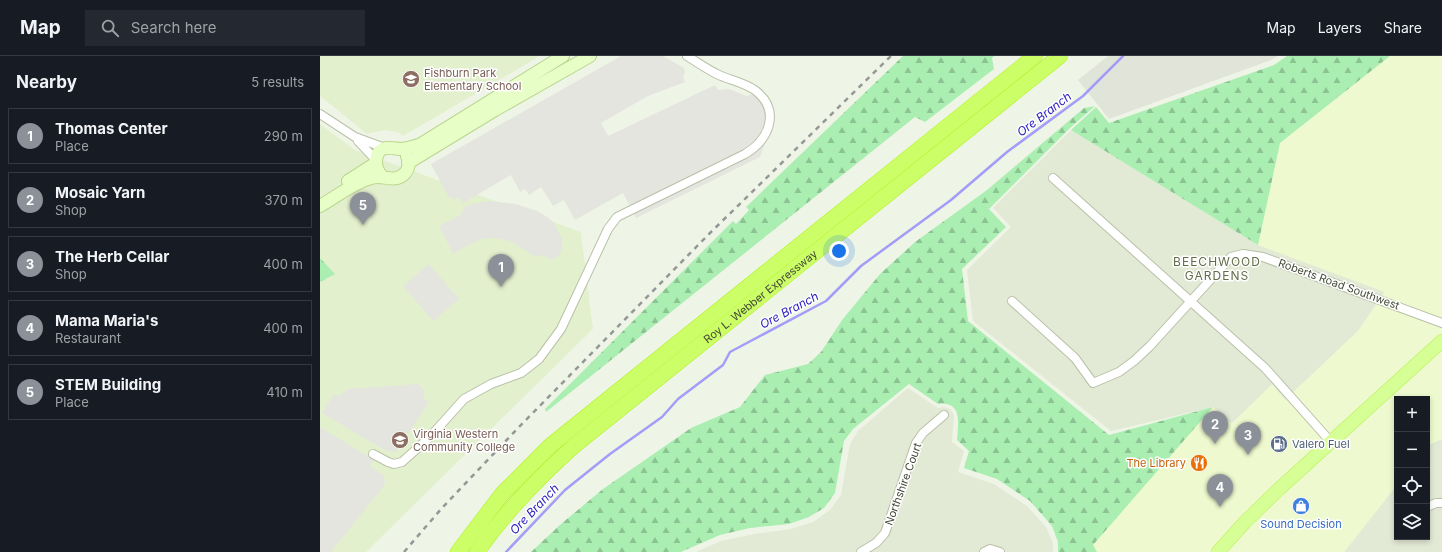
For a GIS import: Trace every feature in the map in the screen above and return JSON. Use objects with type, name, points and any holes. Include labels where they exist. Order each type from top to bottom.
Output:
[{"type":"highway","name":"Roy L. Webber Expressway","points":[[458,552],[502,494],[550,445],[1035,56]]},
{"type":"highway","name":"Roy L. Webber Expressway","points":[[476,552],[518,499],[541,475],[575,445],[1060,56]]},
{"type":"main road","points":[[401,149],[421,144],[563,56]]},
{"type":"main road","points":[[408,163],[508,102],[590,56]]},
{"type":"main road","points":[[392,146],[401,149],[406,154],[408,163],[407,170],[399,178],[388,179],[382,176],[377,168],[376,162],[379,154],[385,148],[392,146]]},
{"type":"main road","points":[[320,198],[376,162]]},
{"type":"main road","points":[[320,206],[361,182],[382,176]]},
{"type":"main road","points":[[1218,552],[1245,522],[1442,341]]},
{"type":"street","points":[[373,454],[394,464],[402,462],[428,438],[464,399],[491,384],[521,373],[539,360],[562,329],[608,229],[617,217],[756,148],[764,138],[770,120],[767,108],[756,91],[748,86],[716,74],[686,56]]},
{"type":"street","points":[[699,56],[705,67]]},
{"type":"street","points":[[320,114],[355,137],[385,148]]},
{"type":"street","points":[[355,137],[376,162]]},
{"type":"street","points":[[1054,178],[1264,368],[1331,442]]},
{"type":"street","name":"Roberts Road Southwest","points":[[1012,301],[1075,358],[1093,383],[1119,372],[1134,361],[1191,302],[1231,257],[1243,254],[1263,257],[1284,264],[1442,323]]},
{"type":"street","name":"Northshire Court","points":[[862,552],[876,543],[885,533],[916,443],[923,433],[944,415]]},
{"type":"street","points":[[1430,506],[1436,503],[1442,503]]},
{"type":"street","points":[[984,552],[990,549],[1000,552]]},
{"type":"shaded area","name":"Fishburn Park Elementary School","points":[[320,56],[540,56],[403,136],[398,132],[385,130],[367,134],[320,96]]},
{"type":"shaded area","points":[[621,56],[663,56],[684,68],[685,73],[683,76],[685,82],[648,96],[601,123],[608,136],[715,85],[718,90],[729,89],[747,96],[761,91],[770,105],[775,117],[760,157],[636,218],[623,193],[575,220],[564,200],[553,206],[541,187],[529,195],[525,189],[520,192],[511,175],[463,203],[460,198],[453,199],[448,196],[431,164]]},
{"type":"shaded area","points":[[1108,56],[1278,56],[1271,60],[1109,119],[1078,80]]},
{"type":"shaded area","points":[[1390,56],[1442,56],[1442,439],[1430,444],[1430,396],[1394,396],[1394,489],[1344,552],[1097,552],[1092,545],[1213,407],[1232,424],[1272,384],[1285,400],[1358,331],[1385,292],[1258,245],[1280,143]]},
{"type":"shaded area","name":"Virginia Western Community College","points":[[320,124],[355,150],[581,232],[593,329],[366,552],[320,552]]},
{"type":"shaded area","points":[[1071,130],[1258,245],[1385,292],[1358,331],[1285,400],[1272,385],[1231,424],[1213,407],[1111,431],[973,321],[967,270],[1011,227],[993,208]]},
{"type":"shaded area","points":[[489,201],[516,204],[537,211],[549,218],[555,224],[562,239],[561,252],[557,257],[550,260],[544,255],[536,257],[510,241],[495,238],[483,239],[472,243],[453,254],[439,226],[462,214],[463,208],[472,204]]},
{"type":"shaded area","points":[[429,264],[459,299],[433,321],[403,286]]},
{"type":"shaded area","points":[[418,384],[424,390],[424,399],[429,402],[395,453],[391,451],[388,452],[322,413],[334,394],[339,396],[348,389]]},
{"type":"shaded area","points":[[908,388],[938,408],[944,407],[950,409],[954,415],[952,442],[964,451],[958,472],[994,484],[1027,506],[1046,527],[1053,543],[1053,552],[696,552],[721,541],[754,534],[791,529],[813,522],[830,510],[841,495],[850,444],[858,431]]},
{"type":"shaded area","points":[[320,427],[374,460],[370,466],[384,476],[385,482],[383,487],[331,552],[320,552]]},
{"type":"shaded area","points":[[1442,439],[1442,552],[1344,552],[1394,489],[1394,540],[1430,540],[1430,444]]},
{"type":"green space","points":[[903,56],[994,56],[992,58],[994,69],[925,122],[915,117],[546,412],[545,409],[733,221],[736,224],[749,210],[746,207]]},
{"type":"green space","points":[[1287,56],[1390,56],[1280,143],[1258,245],[1071,130],[1096,107],[1109,123],[1274,65]]},
{"type":"green space","points":[[1095,106],[1070,128],[989,209],[1006,227],[962,269],[968,321],[1109,435],[1213,407],[1093,545],[1097,552],[1058,552],[1058,542],[1052,526],[1030,501],[997,479],[964,468],[969,451],[957,440],[958,420],[955,410],[952,406],[938,404],[909,384],[853,429],[844,441],[835,493],[824,508],[809,517],[789,524],[750,528],[720,535],[681,552],[531,552],[561,524],[603,489],[691,428],[740,407],[765,375],[808,364],[821,352],[842,320],[880,274],[915,242],[987,190],[1084,108]]},
{"type":"green space","points":[[320,258],[335,274],[320,282]]},
{"type":"waterway","name":"Ore Branch","points":[[506,552],[565,490],[610,454],[662,417],[678,399],[723,365],[730,352],[826,301],[861,266],[951,200],[1007,152],[1083,96],[1123,56]]},
{"type":"railway","points":[[404,552],[442,508],[519,427],[710,233],[891,56]]},
{"type":"place","name":"Fishburn Park Elementary School","points":[[411,79]]},
{"type":"place","name":"STEM Building","points":[[363,225]]},
{"type":"place","name":"Thomas Center","points":[[501,287]]},
{"type":"place","name":"Virginia Western Community College","points":[[400,440]]},
{"type":"place","name":"Mosaic Yarn","points":[[1215,444]]},
{"type":"place","name":"Valero Fuel","points":[[1279,444]]},
{"type":"place","name":"The Herb Cellar","points":[[1248,455]]},
{"type":"place","name":"The Library","points":[[1199,463]]},
{"type":"place","name":"Sound Decision","points":[[1301,506]]},
{"type":"place","name":"Mama Maria's","points":[[1220,507]]},
{"type":"district","name":"BEECHWOOD GARDENS","points":[[1217,268]]}]
